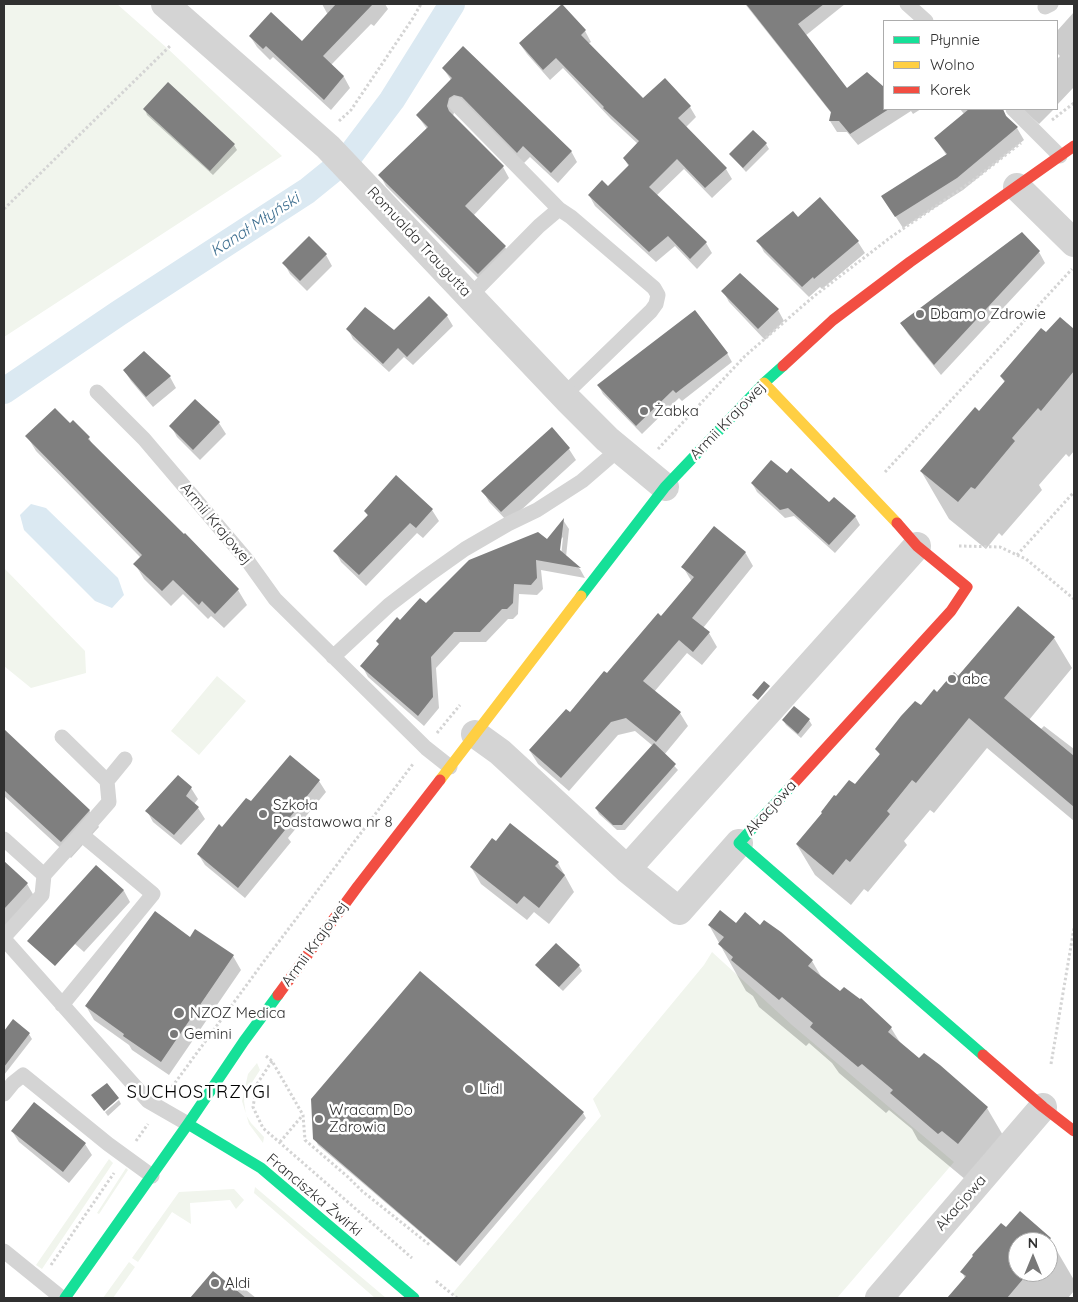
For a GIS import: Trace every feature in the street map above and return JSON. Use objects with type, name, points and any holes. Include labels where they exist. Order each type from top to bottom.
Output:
[{"type":"street","name":"Romualda Traugutta","points":[[165,4],[324,143],[564,395],[619,449],[665,487]]},
{"type":"street","name":"Armii Krajowej","points":[[64,1298],[152,1176],[244,1041],[358,886],[665,487],[764,382],[833,320],[910,262],[1074,146]]},
{"type":"street","points":[[1017,187],[1074,243]]},
{"type":"street","name":"Akacjowa","points":[[764,382],[839,463],[890,514],[917,546],[967,587],[951,611],[739,843],[1043,1107],[1074,1131]]},
{"type":"street","points":[[627,869],[917,546]]},
{"type":"street","points":[[475,734],[500,752],[627,869],[679,911],[739,843]]},
{"type":"street","name":"Akacjowa","points":[[879,1298],[1043,1107]]},
{"type":"street","name":"Franciszka Żwirki","points":[[188,1124],[261,1168],[414,1298]]},
{"type":"lane","points":[[907,4],[925,20]]},
{"type":"lane","points":[[456,104],[559,209],[571,217],[654,288],[658,295],[656,304],[651,311],[564,395]]},
{"type":"lane","points":[[1014,110],[1060,156]]},
{"type":"lane","points":[[470,296],[538,226],[559,209]]},
{"type":"lane","name":"Armii Krajowej","points":[[97,392],[144,440],[247,560],[275,599],[426,748],[450,767]]},
{"type":"lane","points":[[333,657],[390,605],[427,576],[465,549],[536,510],[582,481],[619,449]]},
{"type":"lane","points":[[62,737],[107,781],[109,802],[44,875],[42,895],[4,938],[148,1101],[188,1124]]},
{"type":"lane","points":[[107,781],[125,759]]},
{"type":"lane","points":[[62,1005],[153,894],[80,834]]},
{"type":"lane","points":[[4,839],[44,875]]},
{"type":"lane","points":[[4,1094],[23,1075],[108,1144],[152,1176]]},
{"type":"lane","points":[[4,1251],[64,1298]]},
{"type":"path","points":[[324,143],[351,110],[422,4]]},
{"type":"path","points":[[4,209],[190,26]]},
{"type":"path","points":[[883,474],[1074,266]]},
{"type":"path","points":[[1016,555],[1074,492]]},
{"type":"path","points":[[952,546],[1000,547],[1026,559],[1074,599]]},
{"type":"path","points":[[1051,1064],[1074,928]]},
{"type":"path","points":[[414,1260],[263,1128],[253,1107],[257,1084],[272,1061],[302,1116],[304,1140],[362,1191],[431,1246]]},
{"type":"path","points":[[280,1142],[302,1116]]},
{"type":"path","points":[[429,1276],[457,1298]]},
{"type":"shaded area","points":[[4,4],[117,4],[167,48],[282,156],[4,337]]},
{"type":"shaded area","points":[[31,504],[46,508],[118,578],[124,595],[112,608],[95,601],[24,530],[20,515]]},
{"type":"shaded area","points":[[4,568],[85,651],[86,673],[31,688],[4,666]]},
{"type":"shaded area","points":[[217,676],[246,701],[199,755],[171,731]]},
{"type":"shaded area","points":[[712,952],[792,1025],[954,1162],[837,1298],[457,1298],[452,1294],[601,1116],[593,1099],[704,965]]},
{"type":"shaded area","points":[[257,1063],[260,1070],[246,1092],[244,1101],[246,1113],[242,1101],[248,1074]]},
{"type":"shaded area","points":[[247,1116],[264,1137],[263,1143],[249,1124]]},
{"type":"shaded area","points":[[109,1159],[113,1163],[42,1269],[36,1265]]},
{"type":"shaded area","points":[[126,1168],[128,1170],[99,1214],[97,1213]]},
{"type":"shaded area","points":[[255,1187],[386,1298],[375,1298],[254,1193]]},
{"type":"shaded area","points":[[234,1189],[244,1200],[236,1209],[230,1200],[190,1203],[191,1224],[172,1212],[138,1262],[132,1258],[179,1192]]},
{"type":"shaded area","points":[[129,1262],[135,1267],[113,1298],[103,1298]]},
{"type":"building","points":[[336,4],[373,4],[323,56],[344,76],[324,100],[266,46],[263,49],[249,36],[271,12],[302,41]]},
{"type":"building","points":[[562,4],[586,30],[581,35],[643,98],[665,78],[691,106],[678,118],[727,168],[705,188],[677,159],[649,187],[707,242],[690,259],[668,236],[649,252],[588,195],[602,180],[608,186],[629,165],[623,158],[639,141],[603,108],[556,58],[543,70],[519,43]]},
{"type":"building","points":[[746,4],[824,4],[798,24],[847,88],[867,72],[883,86],[883,110],[887,110],[850,134],[839,121],[829,121],[831,112]]},
{"type":"building","points":[[463,46],[572,151],[551,173],[523,146],[517,153],[462,97],[454,95],[449,98],[447,106],[449,111],[504,166],[465,206],[506,246],[478,274],[378,175],[428,127],[416,115],[452,78],[442,68]]},
{"type":"building","points":[[168,82],[235,144],[210,171],[143,109]]},
{"type":"building","points":[[968,110],[1003,110],[1006,116],[1018,127],[957,178],[895,217],[881,196],[947,154],[934,138]]},
{"type":"building","points":[[753,130],[767,143],[743,168],[729,154]]},
{"type":"building","points":[[820,197],[859,241],[802,287],[756,241],[793,211],[798,217]]},
{"type":"building","points":[[1022,232],[1040,251],[934,365],[900,323]]},
{"type":"building","points":[[309,236],[327,254],[300,281],[282,263]]},
{"type":"building","points":[[740,273],[779,309],[758,329],[721,291]]},
{"type":"building","points":[[429,296],[448,315],[407,357],[398,348],[383,364],[346,329],[365,307],[394,330]]},
{"type":"building","points":[[695,310],[728,353],[676,393],[673,390],[636,426],[597,385]]},
{"type":"building","points":[[1060,317],[1074,329],[1074,371],[1041,411],[1038,408],[1012,438],[1015,441],[975,489],[971,487],[958,502],[920,471],[975,407],[979,411],[1005,381],[1000,376],[1041,328],[1046,332]]},
{"type":"building","points":[[144,351],[171,376],[146,397],[123,370]]},
{"type":"building","points":[[195,399],[220,422],[193,450],[169,426]]},
{"type":"building","points":[[55,408],[70,423],[73,420],[90,437],[88,439],[185,533],[239,589],[215,614],[202,601],[199,605],[173,580],[162,591],[133,564],[142,555],[25,436]]},
{"type":"building","points":[[552,427],[570,448],[501,512],[481,491]]},
{"type":"building","points":[[771,460],[787,473],[791,468],[829,502],[834,497],[856,516],[829,545],[788,508],[780,510],[751,483]]},
{"type":"building","points":[[396,475],[433,509],[416,528],[410,523],[359,575],[333,551],[368,515],[364,511]]},
{"type":"building","points":[[564,518],[560,550],[581,568],[536,560],[537,578],[531,585],[514,584],[513,603],[507,609],[502,609],[480,632],[454,632],[431,657],[433,697],[418,716],[360,666],[379,644],[376,641],[397,617],[400,620],[420,598],[426,603],[469,560],[538,532],[547,539]]},
{"type":"building","points":[[714,526],[746,552],[692,618],[710,632],[693,652],[679,640],[643,681],[681,712],[656,742],[626,718],[611,722],[561,778],[529,750],[566,709],[570,712],[604,671],[607,673],[658,613],[661,616],[694,577],[681,567]]},
{"type":"building","points":[[1018,606],[1055,637],[1004,698],[1074,756],[1074,807],[969,718],[916,783],[912,780],[887,811],[890,814],[850,862],[846,859],[833,875],[796,844],[822,813],[834,795],[836,796],[849,780],[855,784],[880,754],[875,749],[901,716],[915,701],[921,705],[934,689],[937,692],[954,672],[958,676]]},
{"type":"building","points":[[764,681],[770,686],[758,700],[752,695]]},
{"type":"building","points":[[794,706],[810,719],[798,734],[782,720]]},
{"type":"building","points":[[4,729],[90,810],[61,842],[4,790]]},
{"type":"building","points":[[654,743],[676,764],[622,825],[613,825],[595,808]]},
{"type":"building","name":"Szkoła Podstawowa nr 8","points":[[290,755],[320,780],[282,827],[285,830],[238,888],[197,854],[219,824],[222,827],[246,798],[251,801]]},
{"type":"building","points":[[178,775],[192,787],[186,796],[199,807],[174,835],[145,811]]},
{"type":"building","points":[[510,823],[559,862],[555,866],[565,875],[539,908],[524,896],[517,904],[470,867],[492,838],[496,841]]},
{"type":"building","points":[[4,861],[28,883],[4,909]]},
{"type":"building","points":[[96,865],[124,890],[55,966],[27,941]]},
{"type":"building","points":[[720,910],[736,923],[745,912],[760,925],[764,920],[781,932],[813,960],[808,966],[840,991],[844,987],[861,998],[892,1027],[888,1032],[919,1058],[924,1053],[940,1065],[988,1107],[958,1144],[942,1131],[938,1134],[890,1093],[893,1090],[862,1064],[858,1067],[810,1027],[813,1023],[782,997],[779,1000],[731,960],[733,957],[718,944],[724,937],[708,925]]},
{"type":"building","points":[[155,911],[190,937],[195,929],[234,955],[161,1062],[123,1036],[124,1034],[85,1006]]},
{"type":"building","points":[[556,943],[580,965],[559,987],[535,965]]},
{"type":"building","points":[[420,971],[584,1112],[456,1262],[313,1139],[311,1099]]},
{"type":"building","points":[[13,1019],[30,1033],[4,1067],[4,1031]]},
{"type":"building","points":[[107,1083],[119,1098],[104,1111],[91,1095]]},
{"type":"building","points":[[34,1102],[86,1143],[63,1172],[11,1131]]},
{"type":"building","points":[[1020,1211],[1044,1232],[1008,1232],[1008,1282],[1021,1282],[1007,1298],[947,1298],[966,1276],[960,1272],[972,1255],[1001,1223],[1006,1227]]},
{"type":"building","name":"Aldi","points":[[213,1271],[246,1298],[190,1298]]},
{"type":"waterway","name":"Kanał Młyński","points":[[4,391],[119,313],[307,191],[349,157],[392,100],[452,4]]},
{"type":"traffic: fast","points":[[581,596],[665,487],[764,383],[783,366]]},
{"type":"traffic: fast","points":[[794,783],[739,843],[983,1055]]},
{"type":"traffic: fast","points":[[65,1298],[278,995]]},
{"type":"traffic: fast","points":[[188,1124],[261,1168],[414,1298]]},
{"type":"traffic: slow","points":[[764,383],[897,523]]},
{"type":"traffic: slow","points":[[440,780],[581,596]]},
{"type":"traffic: jam","points":[[783,366],[833,320],[910,262],[1074,146]]},
{"type":"traffic: jam","points":[[794,783],[951,611],[967,587],[917,546],[897,523]]},
{"type":"traffic: jam","points":[[278,995],[358,886],[440,780]]},
{"type":"traffic: jam","points":[[983,1055],[1074,1131]]},
{"type":"place","name":"Dbam o Zdrowie","points":[[920,314]]},
{"type":"place","name":"Żabka","points":[[644,411]]},
{"type":"place","name":"abc","points":[[952,679]]},
{"type":"place","name":"Szkoła Podstawowa nr 8","points":[[263,814]]},
{"type":"place","name":"NZOZ Medica","points":[[179,1013]]},
{"type":"place","name":"Gemini","points":[[174,1034]]},
{"type":"place","name":"Lidl","points":[[469,1089]]},
{"type":"place","name":"Wracam Do Zdrowia","points":[[319,1119]]},
{"type":"place","name":"Aldi","points":[[215,1283]]},
{"type":"district","name":"SUCHOSTRZYGI","points":[[199,1093]]}]
